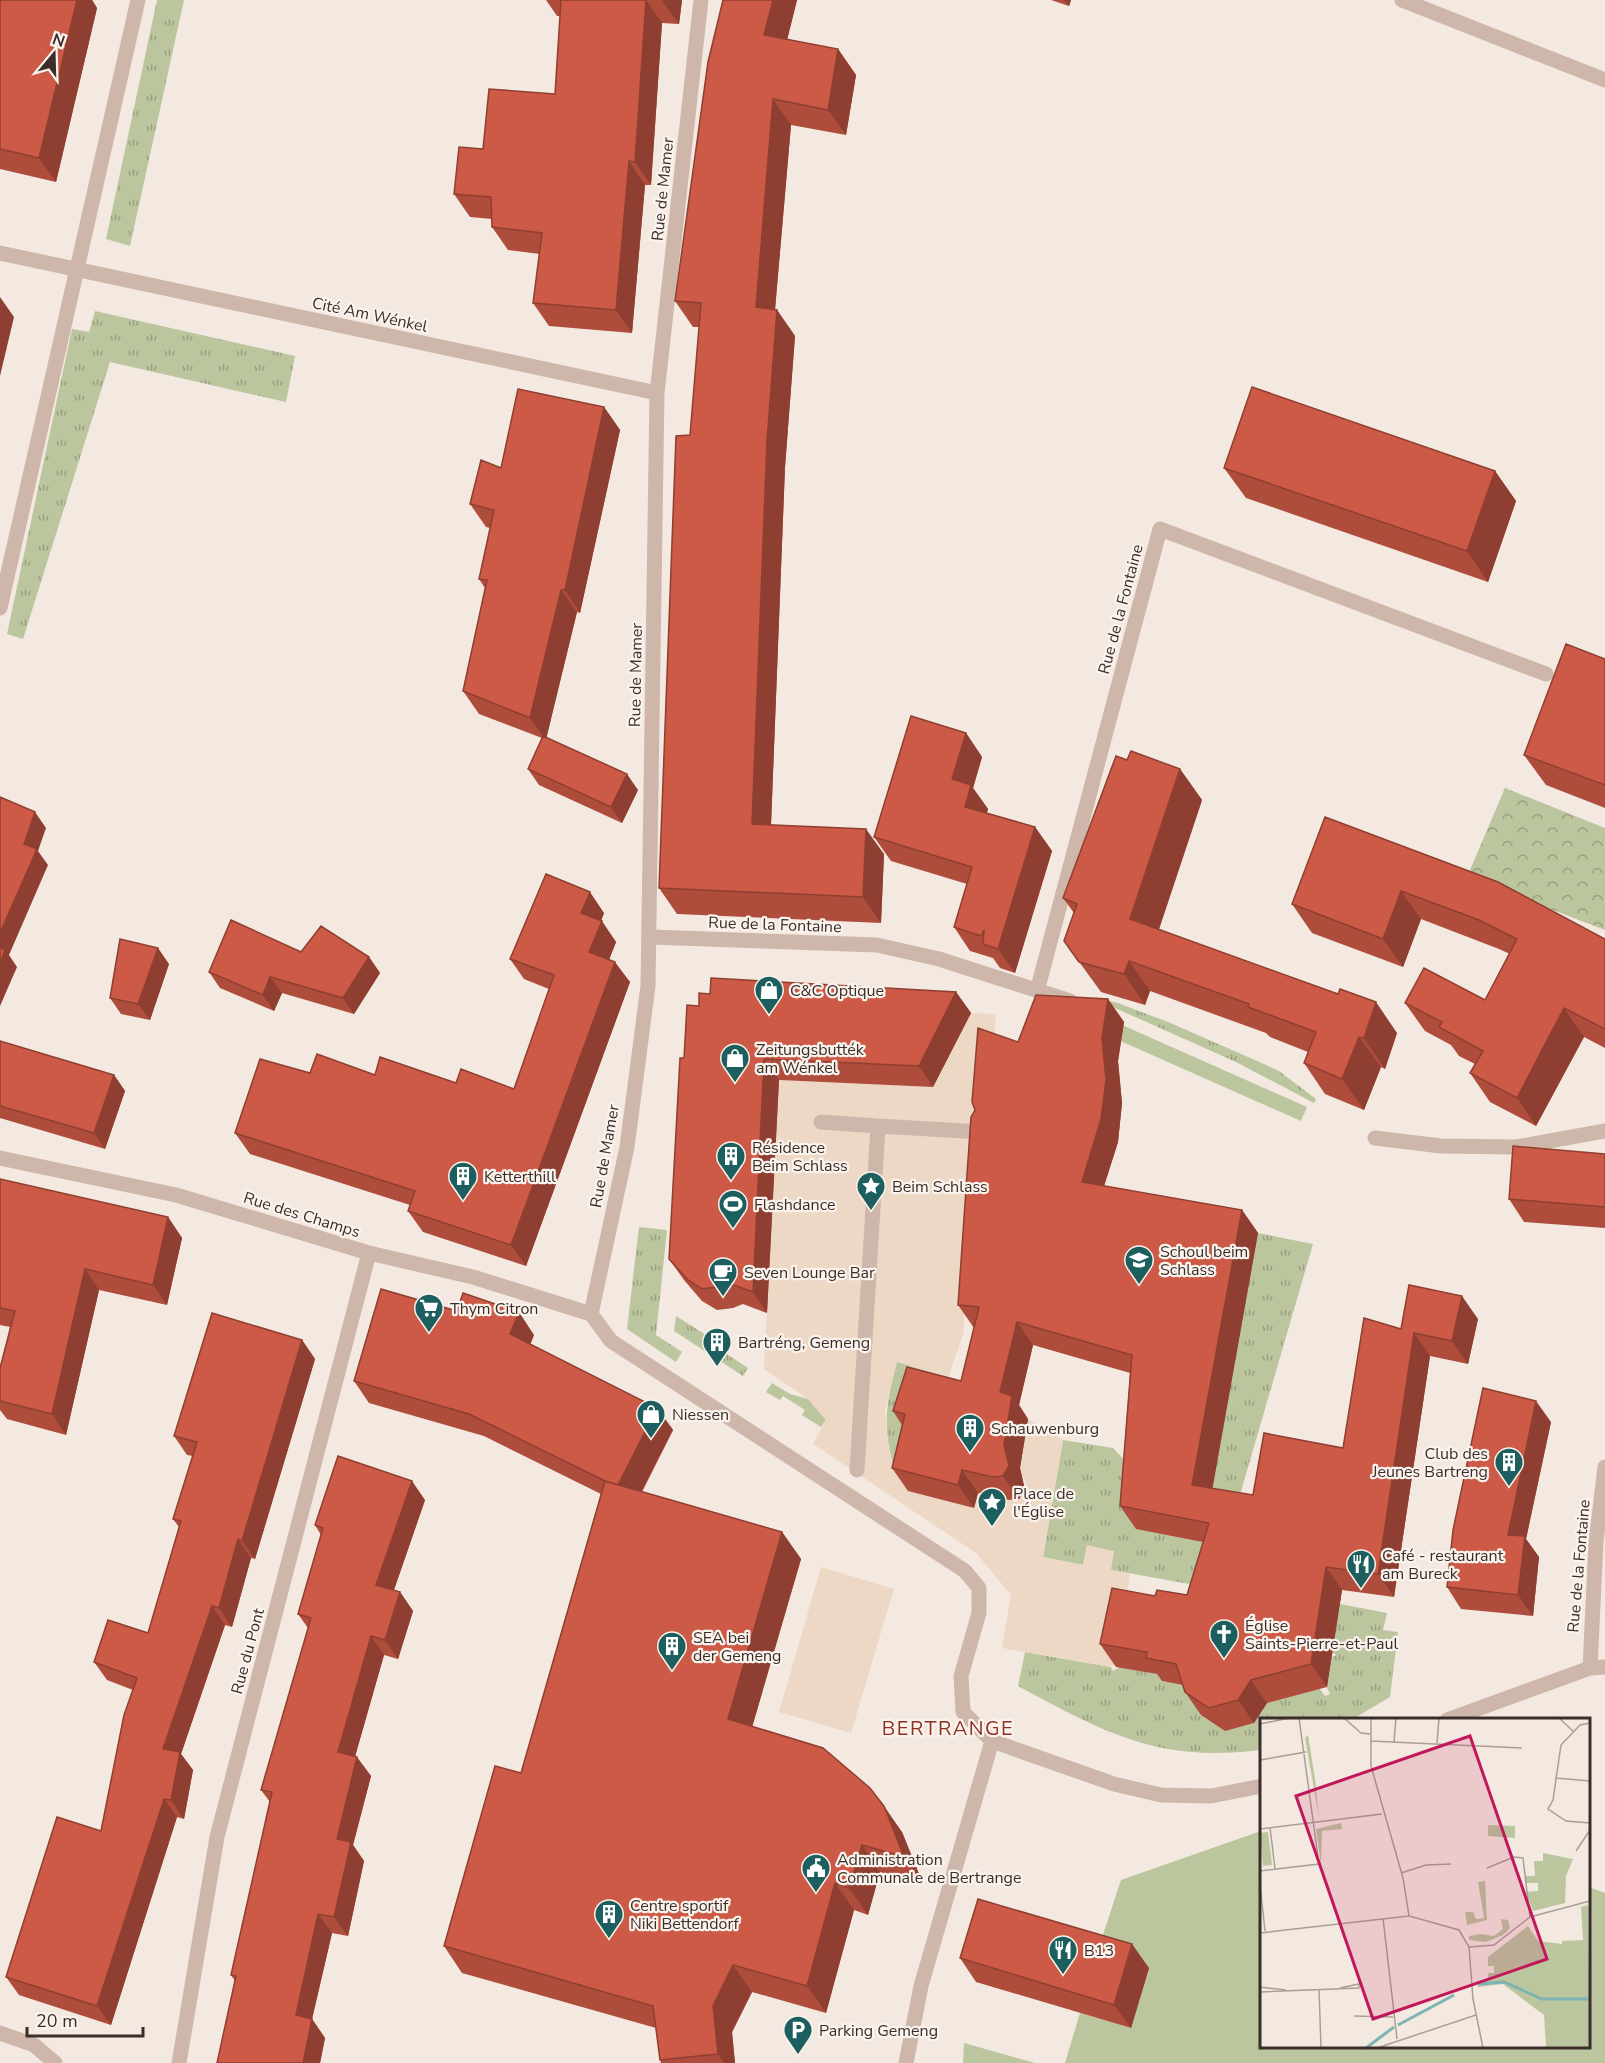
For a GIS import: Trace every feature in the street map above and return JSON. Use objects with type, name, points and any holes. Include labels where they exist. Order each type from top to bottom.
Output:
[{"type":"street","points":[[0,608],[138,0]]},
{"type":"street","name":"Rue de Mamer","points":[[591,1314],[627,1147],[648,986],[657,393],[701,0]]},
{"type":"street","points":[[1401,0],[1605,80]]},
{"type":"street","name":"Cité Am Wénkel","points":[[0,253],[657,393]]},
{"type":"street","name":"Rue de la Fontaine","points":[[1036,991],[1160,529],[1546,674]]},
{"type":"street","name":"Rue de la Fontaine","points":[[650,937],[878,945],[939,959],[1081,1004]]},
{"type":"street","points":[[820,1122],[982,1132]]},
{"type":"street","points":[[857,1470],[878,1126]]},
{"type":"street","points":[[1375,1138],[1441,1146],[1516,1147],[1605,1131]]},
{"type":"street","name":"Rue des Champs","points":[[0,1158],[176,1195],[369,1252],[473,1277],[591,1314]]},
{"type":"street","name":"Rue du Pont","points":[[179,2063],[218,1837],[369,1252]]},
{"type":"street","points":[[591,1314],[611,1341],[965,1571],[979,1588],[979,1612],[961,1676],[963,1712],[992,1741],[1114,1784],[1161,1795],[1210,1796],[1260,1786]]},
{"type":"street","name":"Rue de la Fontaine","points":[[1597,1667],[1596,1542],[1605,1467]]},
{"type":"street","points":[[1450,1718],[1597,1667]]},
{"type":"street","points":[[906,2063],[921,1986],[992,1741]]},
{"type":"street","points":[[0,2033],[33,2045],[55,2063]]},
{"type":"green space","points":[[157,0],[184,0],[130,246],[106,239]]},
{"type":"green space","points":[[95,311],[295,356],[286,402],[110,362],[23,639],[7,634],[72,329],[89,332]]},
{"type":"green space","points":[[1505,788],[1605,828],[1605,930],[1467,877]]},
{"type":"green space","points":[[1097,1000],[1115,1002],[1168,1022],[1264,1064],[1279,1071],[1316,1099],[1314,1103],[1236,1062]]},
{"type":"green space","points":[[1095,1013],[1307,1107],[1301,1121],[1089,1027]]},
{"type":"green space","points":[[639,1227],[667,1230],[656,1335],[682,1352],[676,1362],[627,1329]]},
{"type":"green space","points":[[1258,1233],[1313,1244],[1235,1512],[1195,1585],[1111,1570],[1087,1545],[1083,1565],[1043,1557],[1063,1440],[1113,1448],[1202,1541]]},
{"type":"green space","points":[[676,1316],[714,1340],[719,1349],[748,1368],[743,1376],[674,1331]]},
{"type":"green space","points":[[897,1361],[981,1388],[914,1469],[893,1464],[890,1450],[887,1412]]},
{"type":"green space","points":[[772,1383],[790,1394],[808,1399],[826,1420],[821,1427],[802,1415],[805,1410],[783,1396],[780,1400],[766,1392]]},
{"type":"green space","points":[[1340,1604],[1387,1613],[1383,1630],[1398,1632],[1390,1697],[1355,1718],[1260,1718],[1260,1750],[1225,1753],[1192,1752],[1134,1741],[1078,1718],[1018,1686],[1025,1652],[1111,1667],[1113,1671],[1120,1667],[1163,1675],[1162,1681],[1167,1682],[1205,1682],[1212,1722],[1215,1724],[1255,1710],[1261,1713],[1263,1710],[1258,1706],[1260,1691],[1319,1688],[1325,1696],[1330,1694],[1327,1688],[1332,1657],[1336,1655],[1331,1651]]},
{"type":"green space","points":[[1260,1831],[1260,2048],[1590,2048],[1590,1887],[1605,1893],[1605,2063],[1065,2063],[1080,2013],[1131,2028],[1097,1953],[1121,1880]]},
{"type":"green space","points":[[964,2043],[1035,2063],[963,2063]]},
{"type":"shaded area","name":"Beim Schlass","points":[[971,1013],[996,1014],[987,1150],[964,1262],[964,1332],[948,1378],[897,1362],[885,1411],[888,1446],[893,1464],[914,1469],[974,1508],[982,1480],[1025,1490],[1026,1482],[1020,1473],[1028,1419],[1063,1440],[1043,1557],[1083,1565],[1087,1545],[1114,1551],[1111,1570],[1130,1574],[1117,1663],[1111,1667],[1002,1648],[1011,1595],[976,1553],[813,1444],[826,1420],[808,1399],[764,1369],[779,1080],[933,1087]]},
{"type":"shaded area","points":[[821,1567],[894,1589],[851,1733],[779,1712]]},
{"type":"building","points":[[0,0],[77,0],[39,158],[0,149]]},
{"type":"building","points":[[561,0],[646,0],[635,162],[629,161],[616,310],[533,303],[542,233],[492,227],[491,197],[454,194],[459,147],[483,149],[489,89],[555,94]]},
{"type":"building","points":[[723,0],[773,0],[764,35],[838,49],[828,110],[773,99],[756,307],[777,310],[767,441],[752,824],[866,829],[863,897],[659,888],[676,436],[690,435],[701,303],[675,301],[708,62]]},
{"type":"building","points":[[1252,387],[1495,471],[1467,551],[1224,468]]},
{"type":"building","points":[[518,389],[604,407],[565,590],[561,590],[530,718],[463,691],[487,580],[479,579],[494,510],[470,504],[481,460],[501,468]]},
{"type":"building","points":[[1566,644],[1605,659],[1605,785],[1524,755]]},
{"type":"building","points":[[911,716],[966,733],[952,779],[971,785],[965,807],[1035,827],[998,949],[983,944],[984,930],[981,936],[954,927],[972,867],[874,837]]},
{"type":"building","points":[[543,736],[627,774],[611,807],[528,769]]},
{"type":"building","points":[[1131,751],[1180,769],[1130,919],[1338,994],[1340,989],[1376,1002],[1364,1038],[1359,1037],[1342,1079],[1304,1063],[1316,1032],[1248,1007],[1249,1004],[1129,961],[1124,974],[1079,962],[1064,941],[1077,904],[1063,898],[1116,756],[1127,760]]},
{"type":"building","points":[[0,797],[35,812],[24,844],[37,849],[0,933]]},
{"type":"building","points":[[1325,817],[1498,882],[1605,939],[1605,1029],[1564,1008],[1517,1098],[1470,1073],[1483,1051],[1439,1027],[1442,1022],[1405,1003],[1424,968],[1485,1000],[1517,939],[1479,920],[1401,891],[1383,939],[1292,904]]},
{"type":"building","points":[[546,874],[590,892],[581,913],[602,921],[589,952],[615,962],[511,1245],[408,1211],[415,1191],[235,1133],[260,1059],[310,1073],[317,1054],[375,1075],[380,1057],[456,1083],[461,1069],[514,1089],[554,975],[510,959]]},
{"type":"building","points":[[231,920],[301,952],[321,926],[369,957],[343,998],[270,977],[263,995],[209,972]]},
{"type":"building","points":[[120,939],[158,948],[138,1004],[110,998]]},
{"type":"building","points":[[0,948],[5,950],[0,963]]},
{"type":"building","points":[[711,978],[956,992],[919,1066],[764,1059],[753,1292],[728,1283],[702,1289],[688,1280],[669,1259],[680,1058],[684,1058],[687,1005],[699,1006],[699,993],[710,994]]},
{"type":"building","points":[[1036,995],[1108,999],[1102,1038],[1106,1080],[1101,1119],[1082,1182],[1242,1210],[1192,1485],[1253,1495],[1264,1433],[1343,1448],[1364,1318],[1401,1329],[1409,1285],[1462,1296],[1452,1341],[1414,1333],[1378,1574],[1326,1567],[1311,1664],[1251,1680],[1238,1700],[1209,1708],[1185,1692],[1176,1664],[1146,1658],[1147,1652],[1100,1644],[1112,1588],[1155,1596],[1157,1590],[1187,1595],[1209,1523],[1120,1506],[1132,1355],[1017,1322],[1000,1392],[1012,1396],[1004,1445],[1009,1466],[1003,1476],[993,1477],[962,1470],[958,1485],[892,1468],[905,1414],[893,1411],[907,1367],[961,1381],[979,1307],[958,1305],[971,1117],[975,1110],[972,1102],[978,1028],[1018,1042]]},
{"type":"building","points":[[0,1041],[114,1075],[94,1133],[0,1106]]},
{"type":"building","points":[[1513,1146],[1605,1154],[1605,1207],[1509,1199]]},
{"type":"building","points":[[0,1179],[168,1217],[153,1285],[85,1269],[52,1414],[0,1401],[0,1368],[15,1311],[0,1308]]},
{"type":"building","points":[[381,1289],[457,1311],[463,1293],[519,1312],[510,1334],[657,1408],[618,1485],[605,1481],[469,1414],[354,1381]]},
{"type":"building","points":[[212,1313],[302,1340],[242,1541],[238,1539],[219,1608],[212,1606],[163,1749],[180,1752],[171,1800],[164,1799],[97,2006],[6,1977],[57,1817],[101,1831],[124,1715],[137,1678],[94,1662],[108,1620],[148,1633],[181,1521],[173,1519],[197,1442],[174,1436]]},
{"type":"building","points":[[1483,1388],[1536,1401],[1508,1535],[1525,1536],[1518,1595],[1447,1587],[1453,1530]]},
{"type":"building","points":[[338,1456],[412,1481],[376,1585],[400,1592],[385,1640],[371,1636],[338,1752],[357,1757],[337,1839],[351,1842],[334,1917],[318,1914],[296,2015],[312,2019],[303,2063],[217,2063],[236,1976],[231,1975],[272,1792],[261,1790],[311,1618],[298,1614],[323,1528],[315,1525]]},
{"type":"building","points":[[605,1481],[782,1532],[728,1719],[823,1748],[870,1788],[884,1806],[904,1857],[862,1845],[849,1888],[835,1883],[807,1986],[733,1965],[713,2006],[718,2054],[660,2060],[653,2006],[444,1946],[495,1766],[521,1773]]},
{"type":"building","name":"B13","points":[[978,1899],[1132,1944],[1114,2005],[960,1958]]},
{"type":"place","name":"C&C Optique","points":[[769,1016]]},
{"type":"place","name":"Zeitungsbutték am Wénkel","points":[[735,1084]]},
{"type":"place","name":"Résidence Beim Schlass","points":[[731,1182]]},
{"type":"place","name":"Ketterthill","points":[[463,1202]]},
{"type":"place","name":"Beim Schlass","points":[[871,1212]]},
{"type":"place","name":"Flashdance","points":[[733,1230]]},
{"type":"place","name":"Schoul beim Schlass","points":[[1139,1286]]},
{"type":"place","name":"Seven Lounge Bar","points":[[723,1298]]},
{"type":"place","name":"Thym Citron","points":[[429,1334]]},
{"type":"place","name":"Bartréng, Gemeng","points":[[717,1368]]},
{"type":"place","name":"Niessen","points":[[651,1440]]},
{"type":"place","name":"Schauwenburg","points":[[970,1454]]},
{"type":"place","name":"Club des Jeunes Bartreng","points":[[1509,1488]]},
{"type":"place","name":"Place de l'Église","points":[[992,1528]]},
{"type":"place","name":"Café - restaurant am Bureck","points":[[1361,1590]]},
{"type":"place","name":"Église Saints-Pierre-et-Paul","points":[[1224,1660]]},
{"type":"place","name":"SEA bei der Gemeng","points":[[672,1672]]},
{"type":"place","name":"Administration Communale de Bertrange","points":[[816,1894]]},
{"type":"place","name":"Centre sportif Niki Bettendorf","points":[[609,1940]]},
{"type":"place","name":"B13","points":[[1063,1976]]},
{"type":"place","name":"Parking Gemeng","points":[[798,2056]]},
{"type":"district","name":"BERTRANGE","points":[[948,1728]]}]
